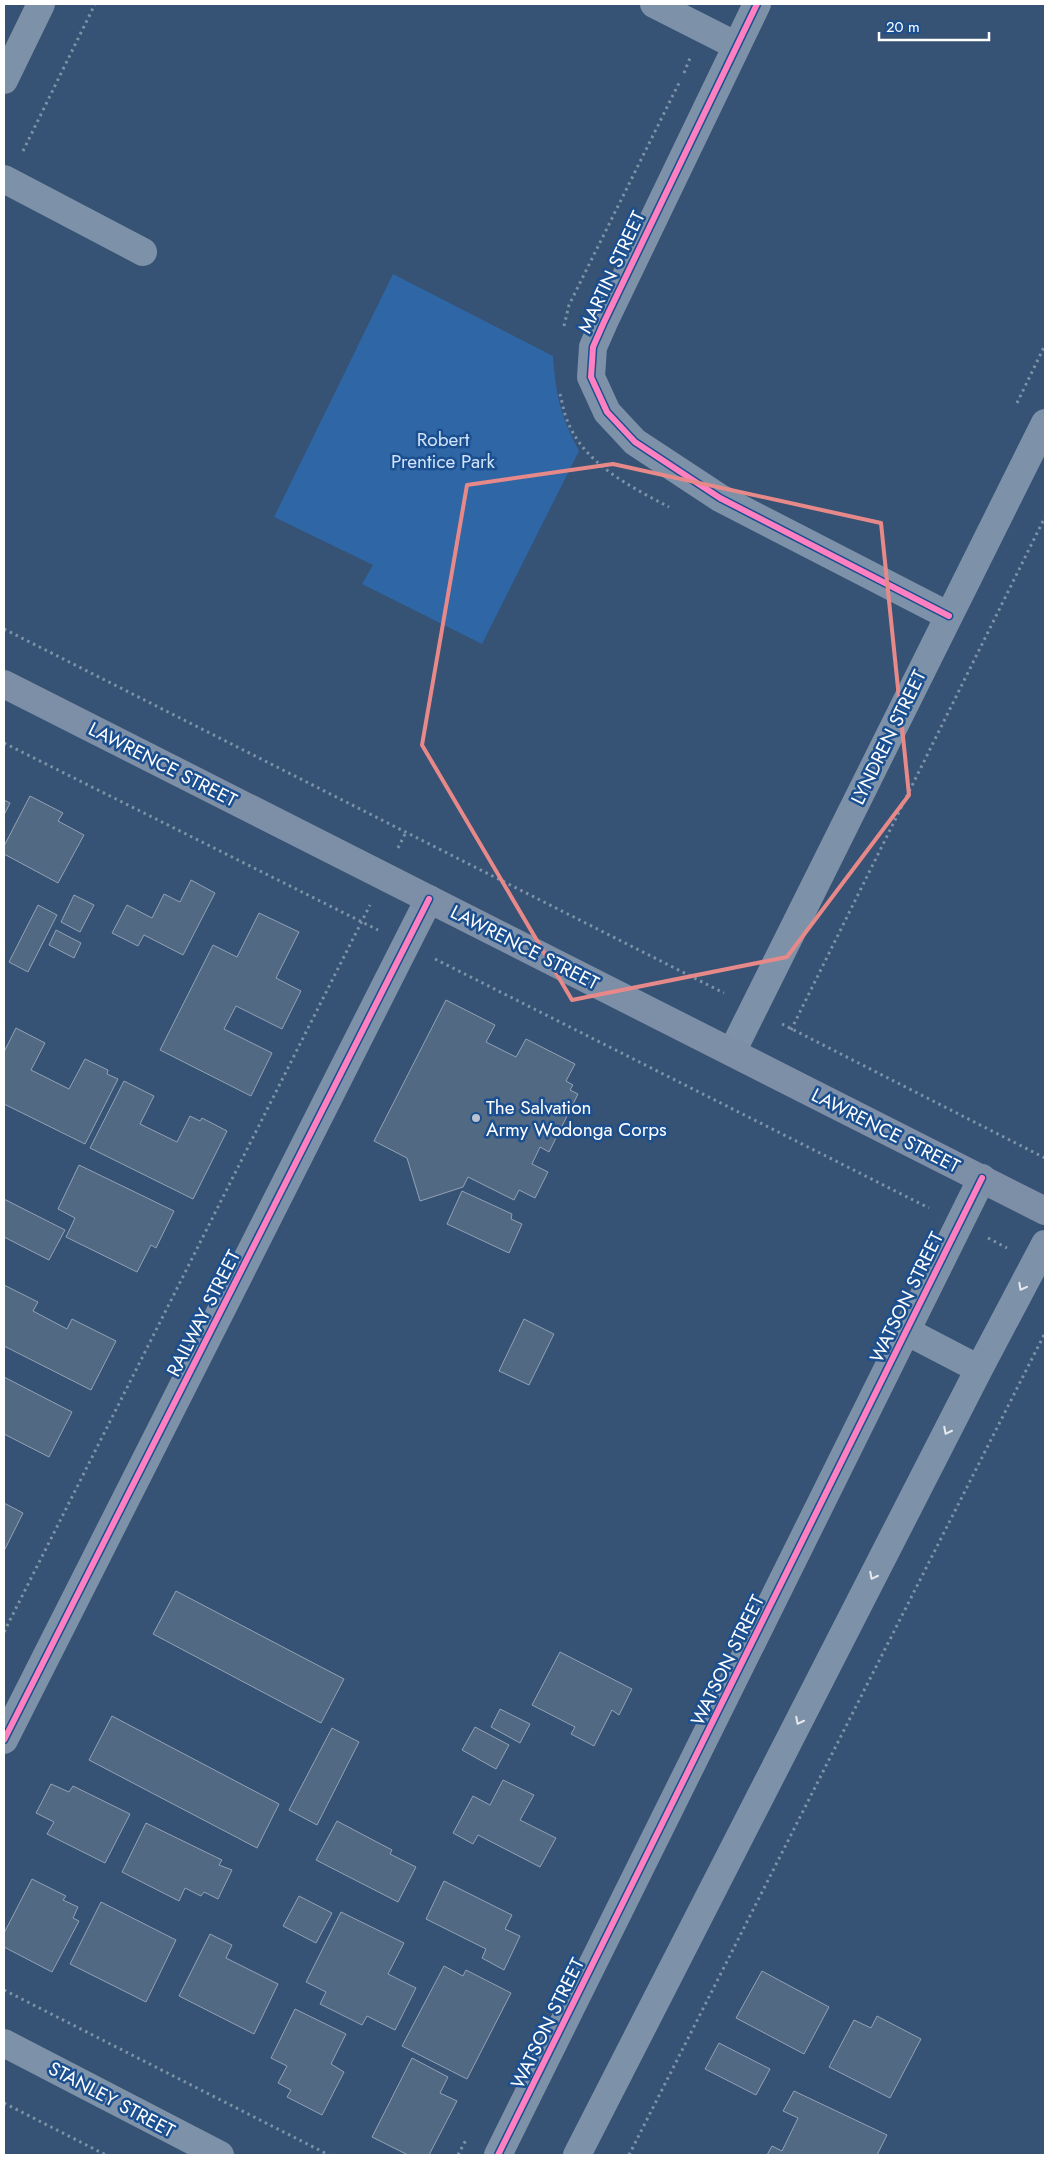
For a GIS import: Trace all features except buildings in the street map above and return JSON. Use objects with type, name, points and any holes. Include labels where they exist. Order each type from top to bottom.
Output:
[{"type":"main road","name":"LAWRENCE STREET","points":[[4,684],[982,1178],[1045,1212]]},
{"type":"street","points":[[4,80],[41,4]]},
{"type":"street","points":[[654,4],[735,45]]},
{"type":"street","name":"MARTIN STREET","points":[[757,4],[735,45],[604,322],[593,347],[591,377],[607,412],[635,442],[720,498],[949,616]]},
{"type":"street","points":[[6,180],[143,252]]},
{"type":"street","name":"LYNDREN STREET","points":[[732,1052],[1045,423]]},
{"type":"street","name":"RAILWAY STREET","points":[[4,1740],[429,899]]},
{"type":"street","name":"WATSON STREET","points":[[503,2154],[982,1178]]},
{"type":"street","points":[[577,2155],[1040,1254]]},
{"type":"street","points":[[906,1331],[979,1370]]},
{"type":"street","name":"STANLEY STREET","points":[[4,2043],[220,2155]]},
{"type":"path","points":[[6,180],[95,4]]},
{"type":"path","points":[[563,331],[569,305],[685,72],[702,28]]},
{"type":"path","points":[[1015,407],[1045,346]]},
{"type":"path","points":[[560,393],[566,417],[588,453],[628,486],[671,508]]},
{"type":"path","points":[[1045,517],[791,1030],[1045,1158]]},
{"type":"path","points":[[4,629],[726,994],[730,986]]},
{"type":"path","points":[[4,743],[960,1223],[1040,1254]]},
{"type":"path","points":[[4,1632],[362,922]]},
{"type":"path","points":[[629,2155],[1045,1333]]},
{"type":"path","points":[[4,1990],[329,2155]]},
{"type":"path","points":[[4,2103],[106,2155]]},
{"type":"highlighted area","points":[[613,464],[881,523],[909,795],[787,957],[572,1000],[422,745],[467,485]]},
{"type":"green space","name":"Robert Prentice Park","points":[[393,274],[553,356],[560,405],[567,426],[579,451],[482,644],[362,584],[373,565],[274,517]]},
{"type":"cycle path","points":[[757,4],[604,322],[593,347],[591,377],[607,412],[635,442],[720,498],[949,616]]},
{"type":"cycle path","points":[[4,1740],[429,899]]},
{"type":"cycle path","points":[[498,2155],[982,1178]]},
{"type":"place","name":"The Salvation Army Wodonga Corps","points":[[476,1118]]}]
